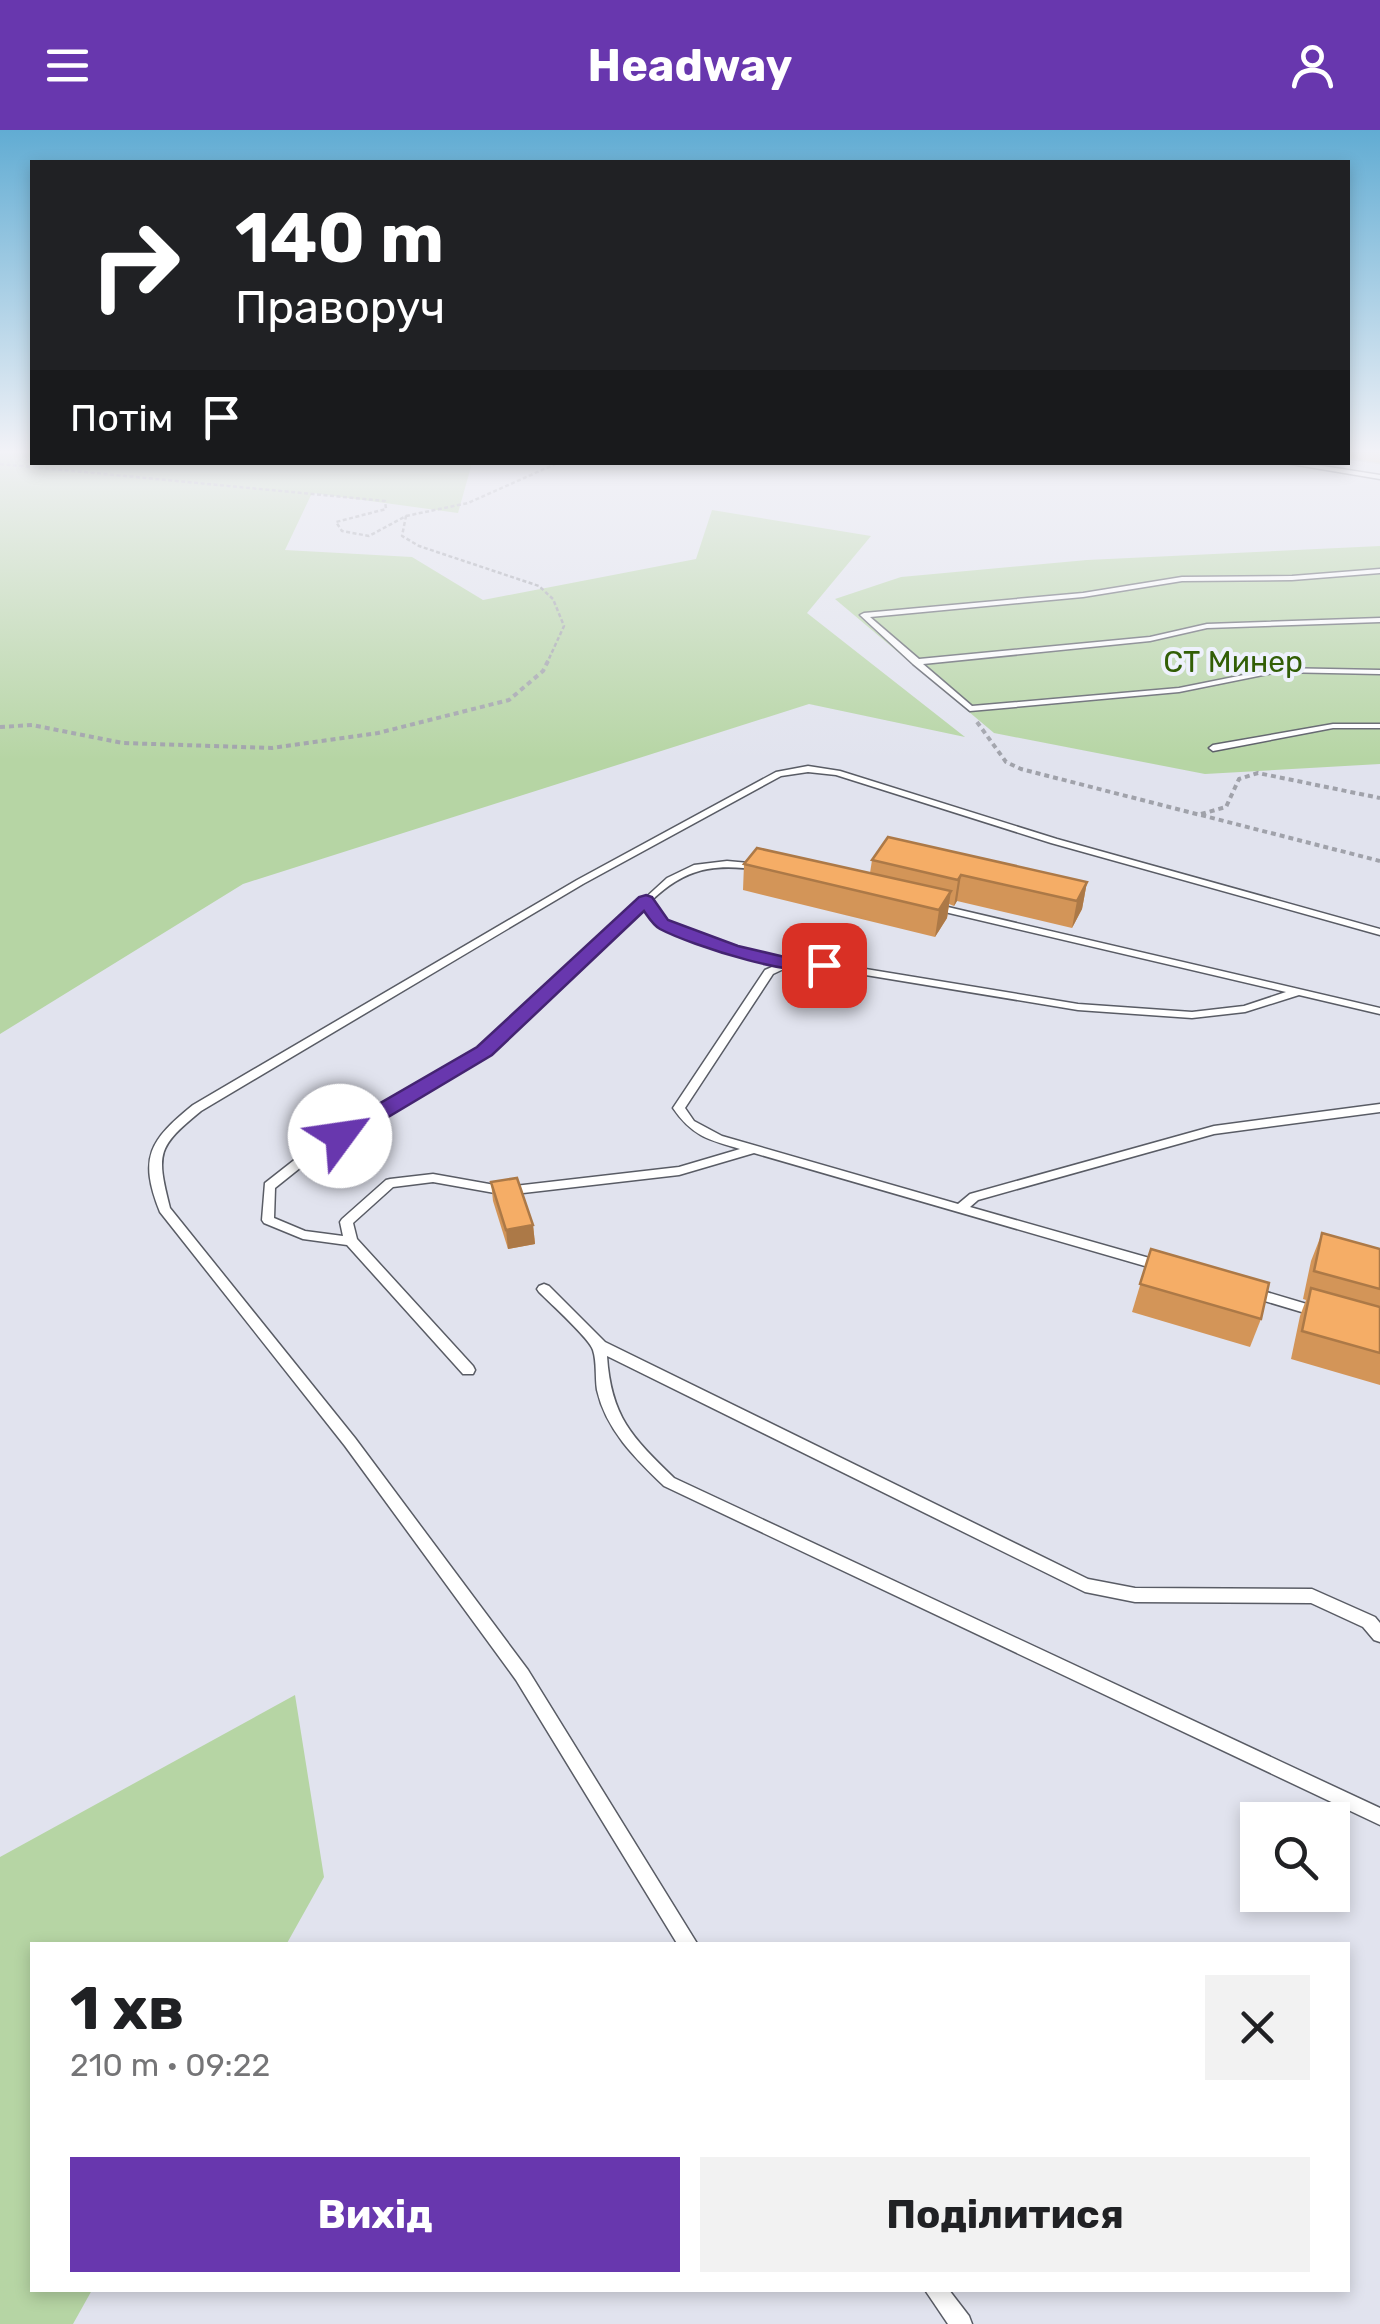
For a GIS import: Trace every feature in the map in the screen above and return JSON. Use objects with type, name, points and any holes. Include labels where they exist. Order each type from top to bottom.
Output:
[{"type":"lane","points":[[1380,571],[1292,578],[1182,579],[1084,595],[864,615],[970,709],[1179,690],[1278,670],[1380,672]]},
{"type":"lane","points":[[916,662],[1150,639],[1207,626],[1380,620]]},
{"type":"lane","points":[[1213,748],[1333,726],[1380,726]]},
{"type":"lane","points":[[687,1942],[522,1675],[350,1442],[164,1209],[152,1162],[166,1133],[198,1108],[580,882],[779,774],[808,770],[837,773],[1054,840],[1380,932]]},
{"type":"lane","points":[[351,1241],[303,1235],[268,1220],[269,1186],[311,1153],[484,1051],[667,878],[710,864],[744,864],[780,871]]},
{"type":"lane","points":[[646,900],[662,924],[732,950],[789,963],[824,965],[1078,1008],[1192,1015],[1245,1009],[1298,992]]},
{"type":"lane","points":[[931,906],[1380,1011]]},
{"type":"lane","points":[[789,963],[769,972],[679,1108],[690,1124],[718,1139],[754,1150],[1171,1269]]},
{"type":"lane","points":[[962,1208],[974,1198],[1037,1178],[1214,1130],[1380,1108]]},
{"type":"lane","points":[[468,1370],[351,1241],[346,1222],[390,1183],[433,1178],[506,1192],[679,1171],[754,1150]]},
{"type":"lane","points":[[544,1289],[600,1346],[1085,1586],[1136,1595],[1312,1596],[1369,1622],[1380,1635]]},
{"type":"lane","points":[[1247,1291],[1323,1313]]},
{"type":"lane","points":[[600,1346],[601,1391],[620,1434],[669,1482],[1380,1817]]},
{"type":"lane","points":[[937,2292],[961,2324]]},
{"type":"path","points":[[0,727],[32,725],[123,743],[272,748],[378,733],[509,700],[543,671],[564,626],[551,596],[519,577],[442,555]]},
{"type":"path","points":[[970,709],[1006,762],[1021,770],[1380,861]]},
{"type":"path","points":[[1198,814],[1226,807],[1238,778],[1258,774],[1380,798]]},
{"type":"green space","points":[[0,555],[412,557],[483,600],[696,559],[697,555],[855,555],[807,613],[965,737],[809,704],[243,884],[0,1034]]},
{"type":"green space","name":"СТ Минер","points":[[1184,555],[1380,555],[1380,764],[1205,774],[994,733],[835,599],[901,577]]},
{"type":"green space","points":[[295,1695],[324,1877],[288,1942],[30,1942],[30,2292],[91,2292],[73,2324],[0,2324],[0,1857]]},
{"type":"building","points":[[888,837],[1087,882],[1077,901],[872,860]]},
{"type":"building","points":[[757,848],[951,891],[939,910],[744,864]]},
{"type":"building","points":[[517,1178],[533,1225],[506,1230],[491,1182]]},
{"type":"building","points":[[1322,1233],[1380,1249],[1380,1289],[1314,1271]]},
{"type":"building","points":[[1151,1249],[1269,1283],[1261,1319],[1140,1284]]},
{"type":"building","points":[[1311,1288],[1380,1307],[1380,1353],[1302,1331]]},
{"type":"route","points":[[340,1136],[484,1051],[646,900],[662,924],[732,950],[789,963],[824,965]]}]
